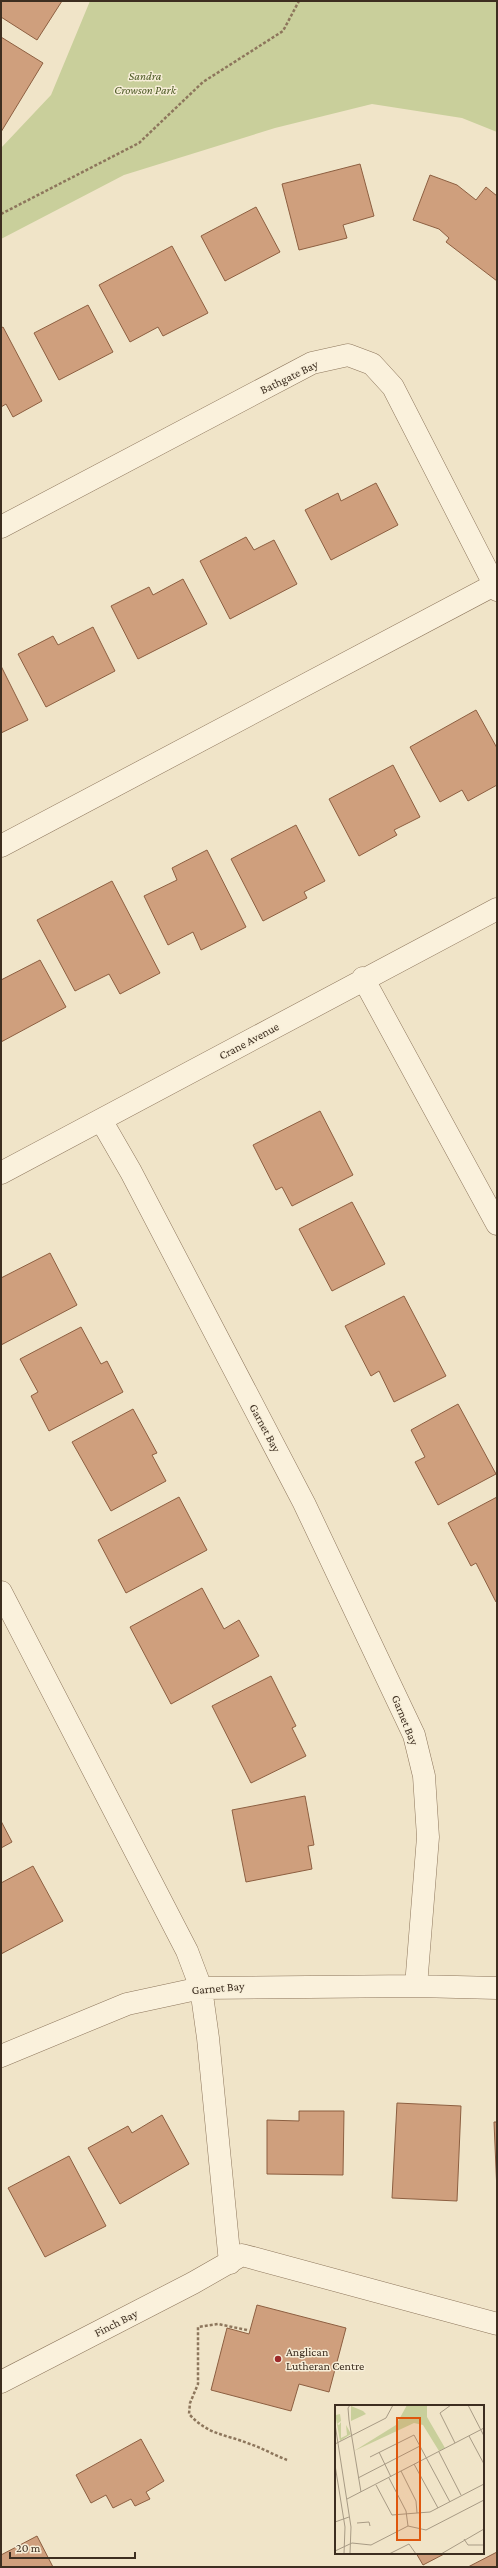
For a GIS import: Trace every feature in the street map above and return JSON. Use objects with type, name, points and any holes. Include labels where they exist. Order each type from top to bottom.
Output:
[{"type":"street","name":"Bathgate Bay","points":[[1,527],[312,363],[348,355],[372,364],[393,387],[496,588]]},
{"type":"street","points":[[1,846],[496,588]]},
{"type":"street","name":"Crane Avenue","points":[[1,1173],[364,978],[497,909]]},
{"type":"street","points":[[364,978],[497,1224]]},
{"type":"street","name":"Garnet Bay","points":[[1,2056],[127,2004],[201,1988],[416,1986],[428,1837],[424,1776],[414,1735],[304,1503],[131,1172],[101,1120]]},
{"type":"street","points":[[1,1592],[187,1951],[201,1988],[208,2038],[230,2263]]},
{"type":"street","points":[[416,1986],[497,1988]]},
{"type":"street","name":"Finch Bay","points":[[1,2382],[230,2263],[242,2255],[497,2324]]},
{"type":"path","points":[[1,214],[139,144],[203,82],[283,31],[299,1]]},
{"type":"path","points":[[247,2330],[218,2324],[198,2327],[198,2384],[190,2403],[190,2414],[201,2427],[217,2434],[249,2443],[287,2460]]},
{"type":"green space","name":"Sandra Crowson Park","points":[[90,1],[497,1],[497,132],[462,118],[372,104],[275,128],[124,175],[1,239],[1,148],[51,95]]},
{"type":"building","points":[[1,1],[62,1],[37,40],[1,17]]},
{"type":"building","points":[[1,37],[43,63],[1,132]]},
{"type":"building","points":[[360,164],[374,216],[343,225],[347,238],[299,250],[282,184]]},
{"type":"building","points":[[430,175],[457,185],[476,200],[486,187],[497,196],[497,281],[446,242],[449,238],[439,229],[413,220]]},
{"type":"building","points":[[256,207],[280,252],[225,281],[201,236]]},
{"type":"building","points":[[172,246],[208,313],[163,336],[158,327],[130,342],[99,285]]},
{"type":"building","points":[[88,305],[113,352],[59,380],[34,333]]},
{"type":"building","points":[[3,327],[42,401],[13,417],[6,404],[1,407],[1,328]]},
{"type":"building","points":[[376,483],[398,525],[331,560],[305,510],[338,493],[341,501]]},
{"type":"building","points":[[246,537],[254,550],[274,540],[297,584],[230,619],[200,561]]},
{"type":"building","points":[[183,579],[207,624],[138,659],[111,606],[149,587],[153,595]]},
{"type":"building","points":[[93,627],[115,671],[46,707],[18,654],[53,636],[58,645]]},
{"type":"building","points":[[1,666],[28,720],[1,733]]},
{"type":"building","points":[[476,710],[497,748],[497,785],[468,801],[462,790],[440,802],[410,747]]},
{"type":"building","points":[[393,765],[420,817],[394,830],[397,835],[359,856],[329,799]]},
{"type":"building","points":[[296,825],[325,881],[304,892],[307,898],[263,921],[231,859]]},
{"type":"building","points":[[207,850],[246,927],[201,950],[193,932],[168,945],[144,896],[177,880],[172,868]]},
{"type":"building","points":[[112,881],[160,973],[120,994],[109,974],[75,991],[37,920]]},
{"type":"building","points":[[40,960],[66,1007],[1,1042],[1,980]]},
{"type":"building","points":[[320,1111],[353,1175],[292,1206],[282,1187],[276,1190],[253,1145]]},
{"type":"building","points":[[352,1202],[385,1264],[332,1291],[299,1229]]},
{"type":"building","points":[[50,1253],[77,1305],[1,1345],[1,1278]]},
{"type":"building","points":[[404,1296],[446,1376],[394,1402],[379,1371],[371,1376],[345,1326]]},
{"type":"building","points":[[81,1327],[101,1364],[107,1361],[123,1392],[49,1431],[31,1396],[38,1392],[20,1359]]},
{"type":"building","points":[[458,1404],[496,1474],[438,1505],[415,1462],[425,1457],[411,1430]]},
{"type":"building","points":[[133,1409],[157,1453],[152,1455],[166,1481],[111,1511],[72,1442]]},
{"type":"building","points":[[179,1497],[207,1550],[126,1593],[98,1540]]},
{"type":"building","points":[[497,1497],[496,1602],[476,1563],[471,1566],[448,1523]]},
{"type":"building","points":[[202,1588],[224,1629],[239,1620],[259,1656],[171,1704],[130,1627]]},
{"type":"building","points":[[271,1676],[296,1726],[292,1728],[306,1756],[251,1783],[212,1706]]},
{"type":"building","points":[[305,1796],[314,1845],[308,1846],[312,1869],[246,1882],[232,1810]]},
{"type":"building","points":[[1,1821],[12,1842],[1,1848]]},
{"type":"building","points":[[33,1866],[63,1921],[1,1954],[1,1883]]},
{"type":"building","points":[[397,2103],[461,2106],[457,2201],[392,2198]]},
{"type":"building","points":[[299,2111],[344,2111],[343,2175],[267,2174],[267,2120],[299,2121]]},
{"type":"building","points":[[162,2115],[189,2164],[120,2204],[88,2148],[128,2126],[132,2133]]},
{"type":"building","points":[[494,2122],[497,2122],[497,2192]]},
{"type":"building","points":[[69,2156],[106,2226],[45,2257],[8,2188]]},
{"type":"building","name":"Anglican Lutheran Centre","points":[[257,2305],[346,2328],[329,2392],[299,2384],[291,2411],[211,2390],[227,2328],[249,2334]]},
{"type":"building","points":[[141,2439],[164,2481],[146,2492],[150,2499],[135,2506],[131,2499],[113,2508],[106,2495],[91,2503],[76,2475]]},
{"type":"building","points":[[37,2536],[53,2567],[1,2567],[1,2555]]},
{"type":"building","points":[[497,2552],[497,2567],[468,2567]]},
{"type":"building","points":[[417,2554],[444,2554],[423,2565]]},
{"type":"place","name":"Anglican Lutheran Centre","points":[[278,2359]]}]
